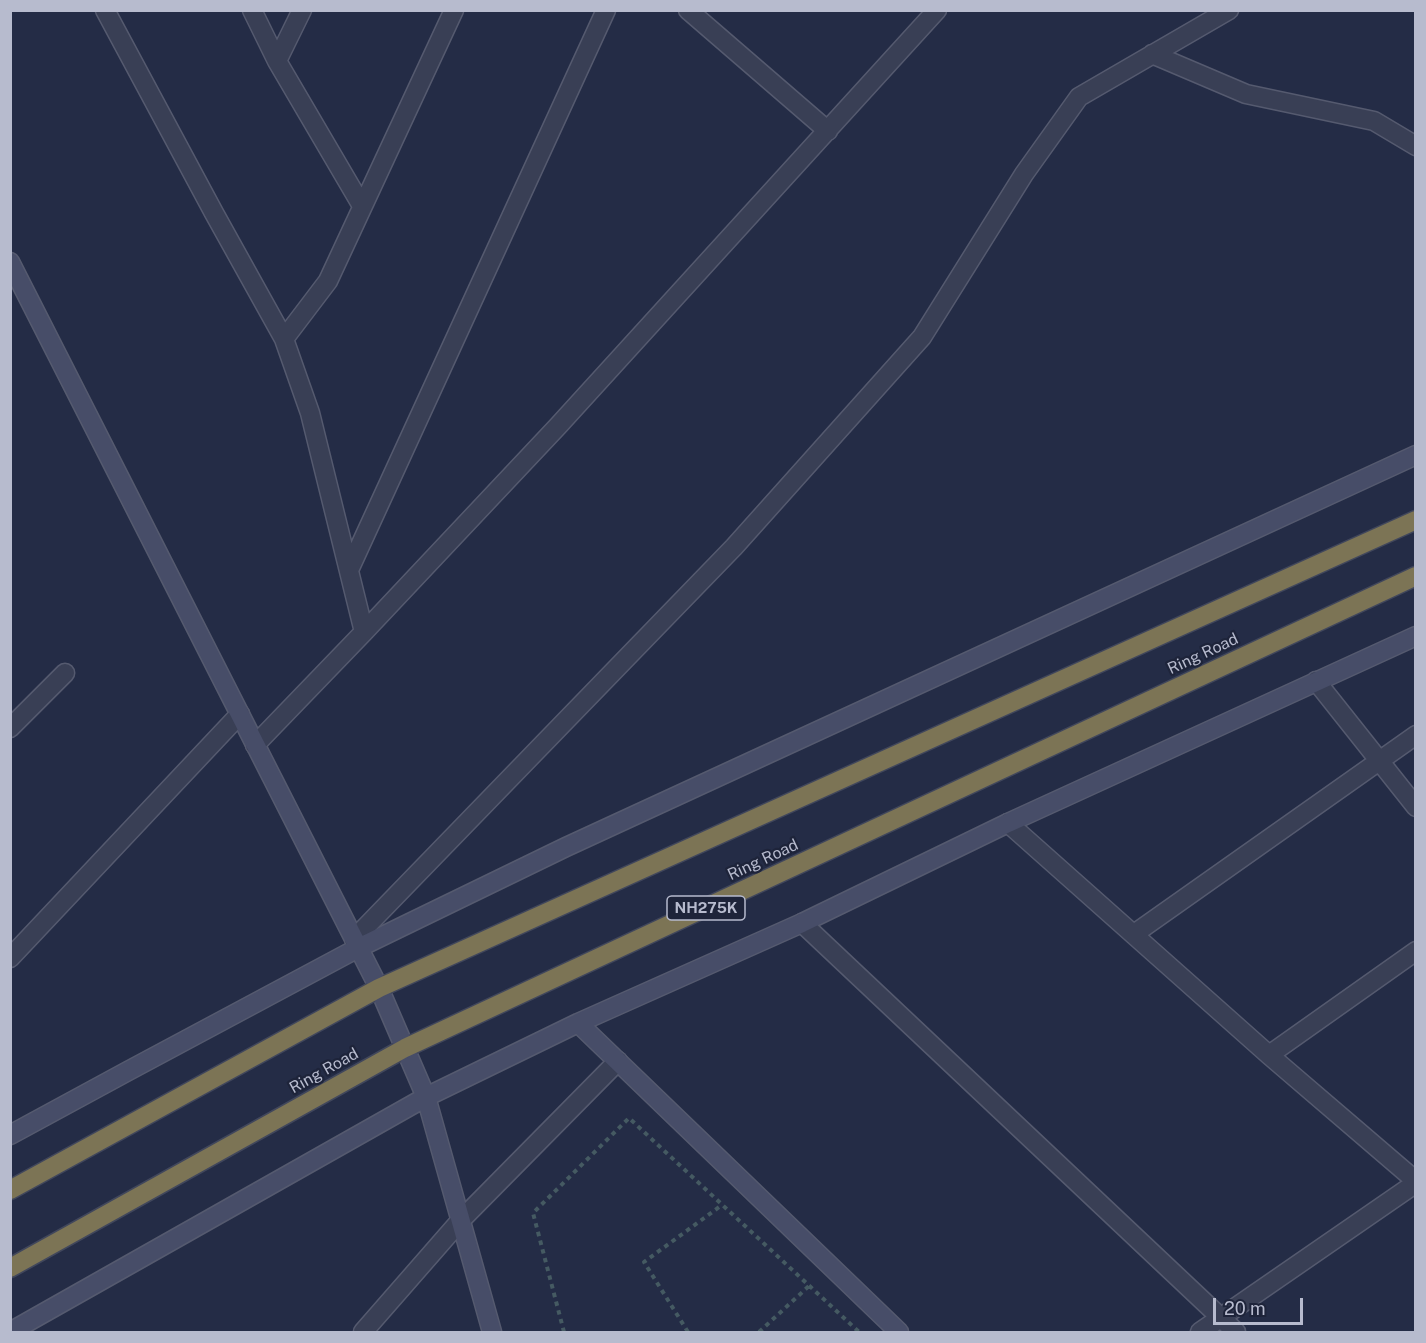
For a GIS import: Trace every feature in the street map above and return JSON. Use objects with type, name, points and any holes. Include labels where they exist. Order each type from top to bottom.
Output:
[{"type":"highway","name":"Ring Road","points":[[10,1190],[379,988],[1416,520]]},
{"type":"highway","name":"Ring Road","points":[[10,1268],[405,1048],[1416,576]]},
{"type":"street","points":[[105,10],[284,339],[310,414],[364,632]]},
{"type":"street","points":[[252,10],[277,61],[362,206]]},
{"type":"street","points":[[277,61],[302,10]]},
{"type":"street","points":[[284,339],[328,281],[454,10]]},
{"type":"street","points":[[349,570],[606,10]]},
{"type":"street","points":[[688,10],[828,131]]},
{"type":"street","points":[[356,944],[734,547],[922,338],[1024,174],[1079,97],[1229,10]]},
{"type":"street","points":[[255,745],[558,426],[828,131],[926,14]]},
{"type":"street","points":[[1152,54],[1246,94],[1374,121],[1416,146]]},
{"type":"street","points":[[10,262],[379,988],[426,1097],[492,1332]]},
{"type":"street","points":[[10,1136],[356,944],[1416,455]]},
{"type":"street","points":[[10,1332],[426,1097],[578,1023],[802,923],[1008,823],[1416,636]]},
{"type":"street","points":[[10,728],[65,673]]},
{"type":"street","points":[[1316,681],[1416,807]]},
{"type":"street","points":[[10,958],[240,714]]},
{"type":"street","points":[[1134,934],[1416,735]]},
{"type":"street","points":[[1008,823],[1416,1182],[1200,1332]]},
{"type":"street","points":[[802,923],[1236,1332]]},
{"type":"street","points":[[1269,1055],[1416,951]]},
{"type":"street","points":[[578,1023],[899,1332]]},
{"type":"street","points":[[363,1332],[460,1221],[618,1061]]},
{"type":"path","points":[[564,1332],[533,1213],[629,1118],[859,1332]]},
{"type":"path","points":[[688,1332],[644,1262],[722,1205]]},
{"type":"path","points":[[759,1332],[809,1286]]}]
